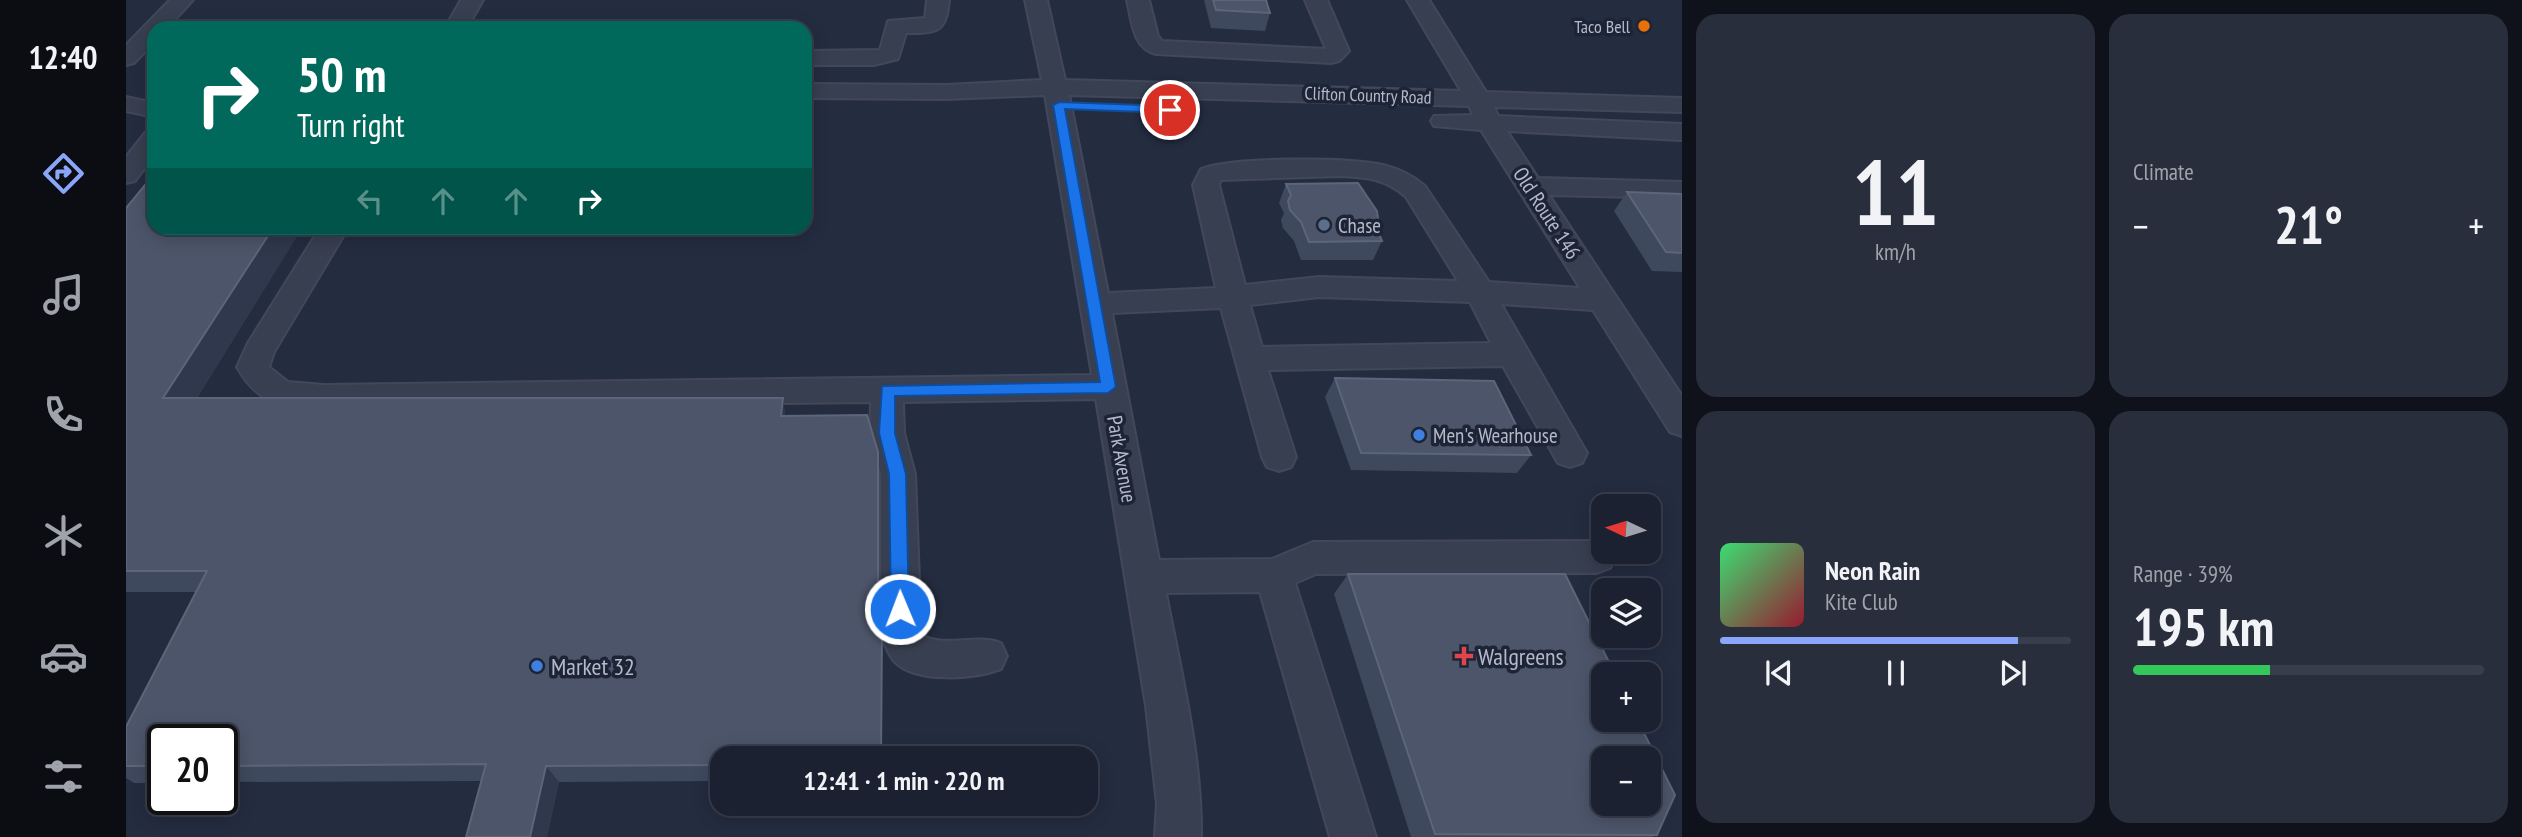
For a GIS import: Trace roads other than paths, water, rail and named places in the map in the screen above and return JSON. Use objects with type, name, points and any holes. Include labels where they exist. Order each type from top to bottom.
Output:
[{"type":"street","points":[[161,21],[182,0]]},
{"type":"street","points":[[460,21],[472,0]]},
{"type":"street","points":[[812,58],[874,58],[891,54],[896,26],[924,26],[936,21],[938,0]]},
{"type":"street","name":"Park Avenue","points":[[1036,0],[1056,96],[1167,706],[1179,804],[1178,837]]},
{"type":"street","points":[[1138,0],[1147,38],[1156,47],[1331,56],[1338,51],[1315,0]]},
{"type":"street","name":"Old Route 146","points":[[1418,0],[1483,111],[1602,300],[1668,381],[1682,423]]},
{"type":"street","points":[[126,58],[147,36]]},
{"type":"street","name":"Clifton Country Road","points":[[812,90],[947,92],[1483,111],[1682,106]]},
{"type":"street","points":[[126,104],[147,108]]},
{"type":"street","name":"Clifton Country Road","points":[[1483,111],[1682,132]]},
{"type":"street","points":[[126,176],[147,148]]},
{"type":"street","points":[[1279,457],[1249,359],[1206,185],[1210,175],[1222,170],[1340,168],[1385,171],[1405,181],[1416,192],[1480,292],[1511,354],[1570,453]]},
{"type":"street","points":[[1529,186],[1682,190]]},
{"type":"street","points":[[330,235],[259,351],[253,367],[259,381],[274,390],[296,396],[324,397],[1108,387]]},
{"type":"street","points":[[1094,304],[1233,297],[1319,287],[1480,292],[1602,300]]},
{"type":"street","points":[[1249,359],[1511,354]]},
{"type":"street","points":[[887,390],[887,433],[898,474],[903,645],[919,657],[987,656]]},
{"type":"street","points":[[1143,577],[1274,575],[1313,558],[1591,557]]},
{"type":"street","points":[[1274,575],[1353,837]]},
{"type":"place","name":"Taco Bell","points":[[1644,26]]},
{"type":"place","name":"Chase","points":[[1324,225]]},
{"type":"place","name":"Men's Wearhouse","points":[[1419,435]]},
{"type":"place","name":"Walgreens","points":[[1464,656]]},
{"type":"place","name":"Market 32","points":[[537,666]]}]
